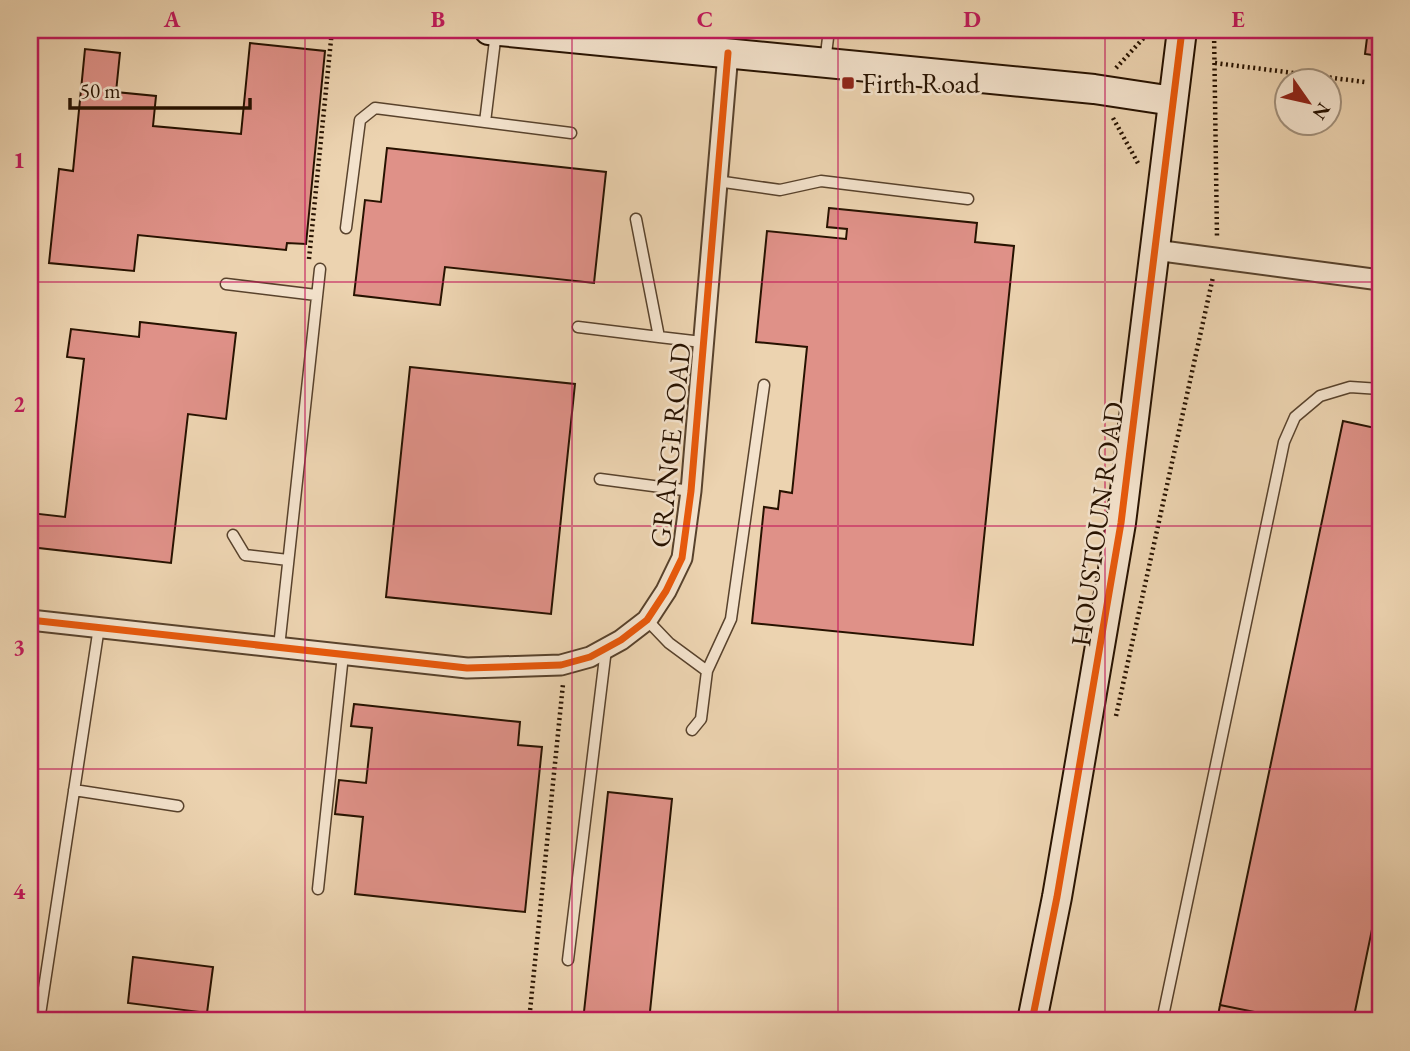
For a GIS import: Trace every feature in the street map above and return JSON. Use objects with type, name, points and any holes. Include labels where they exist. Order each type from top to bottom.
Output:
[{"type":"street","points":[[489,30],[558,33],[728,53],[1094,89],[1173,101]]},
{"type":"street","name":"HOUSTOUN ROAD","points":[[1032,1021],[1057,897],[1121,523],[1182,30]]},
{"type":"street","name":"GRANGE ROAD","points":[[30,620],[467,668],[561,665],[590,657],[606,649],[647,620],[666,591],[682,558],[691,491],[728,53]]},
{"type":"street","points":[[1155,250],[1380,280]]},
{"type":"lane","points":[[485,122],[496,30]]},
{"type":"lane","points":[[825,63],[829,30]]},
{"type":"lane","points":[[346,228],[360,120],[375,108],[571,133]]},
{"type":"lane","points":[[717,181],[780,190],[821,181],[968,199]]},
{"type":"lane","points":[[636,219],[659,338]]},
{"type":"lane","points":[[279,648],[320,269]]},
{"type":"lane","points":[[226,284],[316,295]]},
{"type":"lane","points":[[578,327],[702,342]]},
{"type":"lane","points":[[692,730],[701,719],[707,671],[731,620],[764,385]]},
{"type":"lane","points":[[1162,1021],[1284,442],[1295,417],[1320,396],[1350,387],[1380,389]]},
{"type":"lane","points":[[600,479],[691,491]]},
{"type":"lane","points":[[233,535],[245,555],[288,560]]},
{"type":"lane","points":[[647,620],[668,643],[707,671]]},
{"type":"lane","points":[[39,1021],[99,627]]},
{"type":"lane","points":[[568,960],[606,649]]},
{"type":"lane","points":[[318,889],[343,655]]},
{"type":"lane","points":[[74,790],[178,806]]},
{"type":"path","points":[[320,269],[309,260],[332,30]]},
{"type":"path","points":[[1142,171],[1121,130],[1094,89],[1151,30]]},
{"type":"path","points":[[1114,729],[1217,257],[1214,30]]},
{"type":"path","points":[[1215,63],[1365,82]]},
{"type":"path","points":[[529,1021],[564,689],[561,665]]},
{"type":"building","points":[[1368,30],[1380,30],[1380,56],[1365,54]]},
{"type":"building","points":[[250,43],[325,51],[306,244],[287,243],[286,250],[138,235],[134,271],[49,263],[59,169],[73,171],[85,49],[120,53],[116,92],[156,96],[153,126],[241,134]]},
{"type":"building","points":[[387,148],[606,172],[594,283],[445,267],[440,305],[354,295],[365,200],[381,202]]},
{"type":"building","points":[[829,208],[977,223],[975,242],[1014,246],[973,645],[752,623],[764,507],[778,509],[780,491],[792,493],[807,347],[756,342],[767,231],[846,239],[847,229],[827,227]]},
{"type":"building","points":[[140,322],[236,333],[226,419],[188,414],[171,563],[30,547],[31,513],[65,517],[84,359],[67,357],[71,329],[139,337]]},
{"type":"building","points":[[410,367],[575,384],[551,614],[386,597]]},
{"type":"building","points":[[1343,421],[1380,429],[1380,891],[1353,1021],[1299,1021],[1220,1005]]},
{"type":"building","points":[[354,704],[520,722],[518,745],[542,747],[525,912],[355,894],[363,817],[335,814],[339,780],[366,783],[372,728],[351,726]]},
{"type":"building","points":[[608,792],[672,799],[649,1021],[583,1021]]},
{"type":"building","points":[[133,957],[213,967],[207,1013],[128,1003]]},
{"type":"building","points":[[1220,1005],[1299,1021],[1217,1021]]},
{"type":"cycle path","points":[[1032,1021],[1057,897],[1121,523],[1182,30]]},
{"type":"cycle path","points":[[30,620],[467,668],[561,665],[590,657],[621,640],[647,620],[666,591],[682,558],[691,491],[728,53]]},
{"type":"place","name":"Firth Road","points":[[848,83]]}]
